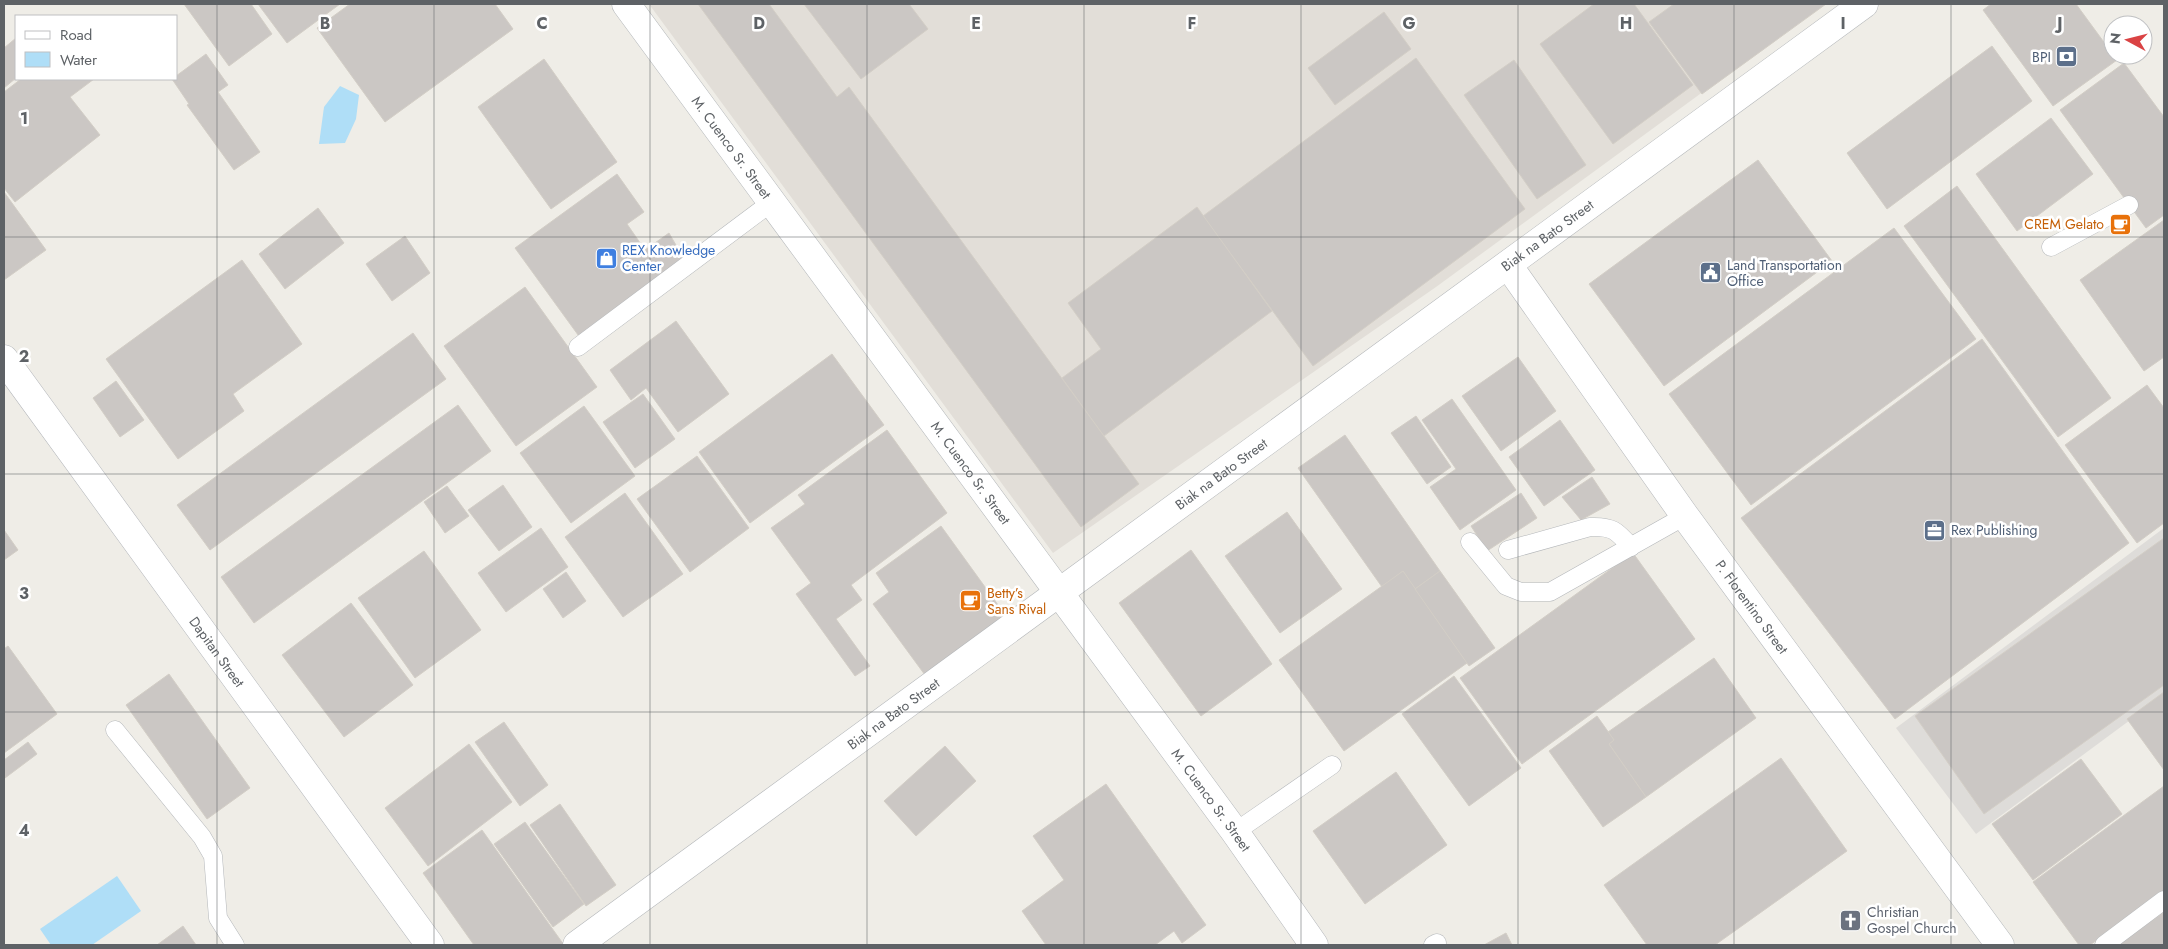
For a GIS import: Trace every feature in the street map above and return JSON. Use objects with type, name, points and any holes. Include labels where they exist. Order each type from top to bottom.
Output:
[{"type":"street","name":"M. Cuenco Sr. Street","points":[[626,4],[1235,832],[1314,945]]},
{"type":"street","name":"Biak na Bato Street","points":[[577,945],[1864,4]]},
{"type":"street","name":"P. Florentino Street","points":[[1508,265],[1686,516],[2000,945]]},
{"type":"street","name":"Dapitan Street","points":[[4,359],[430,945]]},
{"type":"lane","points":[[578,347],[772,202]]},
{"type":"lane","points":[[2051,247],[2129,205]]},
{"type":"lane","points":[[1470,542],[1506,586],[1521,592],[1550,592],[1686,516]]},
{"type":"lane","points":[[1508,550],[1590,527],[1600,526],[1617,531],[1631,547]]},
{"type":"lane","points":[[115,730],[202,837],[213,856],[214,890],[218,918],[235,945]]},
{"type":"lane","points":[[1235,832],[1332,765]]},
{"type":"lane","points":[[2104,945],[2164,900]]},
{"type":"shaded area","points":[[649,4],[1823,4],[1436,287],[1053,553]]},
{"type":"shaded area","points":[[2164,528],[2164,695],[1976,834],[1896,728]]},
{"type":"water","points":[[340,86],[359,95],[356,119],[345,143],[319,144],[324,107]]},
{"type":"water","points":[[117,876],[141,911],[92,945],[51,945],[40,929]]},
{"type":"building","points":[[184,4],[251,4],[272,34],[229,66]]},
{"type":"building","points":[[258,4],[340,4],[287,43]]},
{"type":"building","points":[[350,4],[495,4],[513,29],[385,122],[317,28]]},
{"type":"building","points":[[698,4],[769,4],[837,97],[849,87],[1139,484],[1081,527]]},
{"type":"building","points":[[804,4],[909,4],[928,29],[861,79]]},
{"type":"building","points":[[1594,4],[1634,4],[1693,85],[1613,144],[1540,44]]},
{"type":"building","points":[[1674,4],[1826,4],[1702,94],[1649,22]]},
{"type":"building","name":"BPI","points":[[1991,4],[2076,4],[2103,41],[2103,65],[2110,65],[2053,106],[1983,10]]},
{"type":"building","points":[[1384,12],[1411,49],[1335,105],[1308,68]]},
{"type":"building","points":[[15,39],[15,79],[4,88],[4,48]]},
{"type":"building","points":[[1992,46],[2032,101],[1887,209],[1847,153]]},
{"type":"building","points":[[206,54],[228,85],[218,92],[260,152],[234,170],[187,105],[189,104],[173,80],[178,80],[178,75]]},
{"type":"building","points":[[1416,58],[1525,209],[1313,366],[1203,216]]},
{"type":"building","points":[[544,59],[617,162],[551,209],[478,107]]},
{"type":"building","points":[[1514,60],[1586,165],[1537,199],[1464,95]]},
{"type":"building","points":[[2121,65],[2125,65],[2164,117],[2164,215],[2146,228],[2060,110]]},
{"type":"building","points":[[20,80],[93,80],[70,97],[100,135],[15,202],[4,188],[4,92]]},
{"type":"building","points":[[2051,118],[2093,174],[2017,231],[1976,174]]},
{"type":"building","name":"Land Transportation Office","points":[[1758,160],[1832,261],[1664,386],[1589,284]]},
{"type":"building","points":[[617,174],[644,212],[627,224],[645,250],[669,233],[684,259],[581,339],[515,248]]},
{"type":"building","points":[[1957,186],[2111,398],[2058,437],[1904,226]]},
{"type":"building","points":[[4,192],[46,250],[4,280]]},
{"type":"building","points":[[1197,207],[1272,311],[1104,436],[1062,378],[1101,349],[1068,303]]},
{"type":"building","points":[[318,208],[344,243],[285,289],[259,254]]},
{"type":"building","points":[[2164,220],[2164,357],[2144,371],[2080,280]]},
{"type":"building","points":[[1894,228],[1976,339],[1751,505],[1669,394]]},
{"type":"building","points":[[405,236],[430,273],[392,301],[366,264]]},
{"type":"building","points":[[242,260],[302,344],[233,394],[244,411],[178,459],[106,359]]},
{"type":"building","points":[[525,287],[597,387],[516,446],[444,346]]},
{"type":"building","points":[[676,321],[729,394],[678,432],[646,388],[631,400],[610,370]]},
{"type":"building","points":[[413,333],[446,379],[210,550],[177,505]]},
{"type":"building","name":"Rex Publishing","points":[[1982,339],[2129,543],[1895,719],[1741,518]]},
{"type":"building","points":[[832,354],[884,425],[750,523],[699,452]]},
{"type":"building","points":[[1518,357],[1556,411],[1501,451],[1462,396]]},
{"type":"building","points":[[116,381],[144,420],[120,437],[93,398]]},
{"type":"building","points":[[2147,385],[2164,408],[2164,523],[2137,543],[2065,445]]},
{"type":"building","points":[[643,394],[675,439],[635,468],[603,422]]},
{"type":"building","points":[[1452,399],[1516,490],[1460,530],[1430,487],[1456,469],[1422,420]]},
{"type":"building","points":[[458,405],[491,451],[254,623],[221,577]]},
{"type":"building","points":[[584,406],[635,476],[571,523],[520,453]]},
{"type":"building","points":[[1416,416],[1451,467],[1427,484],[1391,433]]},
{"type":"building","points":[[1560,420],[1595,470],[1544,506],[1509,457]]},
{"type":"building","points":[[887,430],[947,513],[851,585],[862,600],[836,619],[870,666],[855,676],[796,594],[811,583],[771,528],[805,504],[798,495]]},
{"type":"building","points":[[1345,435],[1440,571],[1415,589],[1403,571],[1382,587],[1298,468]]},
{"type":"building","points":[[697,456],[749,528],[690,572],[637,499]]},
{"type":"building","points":[[1592,477],[1610,504],[1581,520],[1562,497]]},
{"type":"building","points":[[503,485],[532,527],[499,551],[468,510]]},
{"type":"building","points":[[447,486],[469,516],[445,533],[424,502]]},
{"type":"building","points":[[625,493],[683,574],[623,617],[565,537]]},
{"type":"building","points":[[1521,493],[1537,518],[1487,551],[1471,526]]},
{"type":"building","points":[[1287,512],[1342,589],[1280,633],[1225,556]]},
{"type":"building","points":[[941,526],[1006,616],[925,675],[873,604],[889,592],[876,573]]},
{"type":"building","points":[[541,528],[568,567],[506,612],[478,573]]},
{"type":"building","points":[[4,530],[18,550],[4,560]]},
{"type":"building","points":[[2164,538],[2164,685],[1984,814],[1915,716]]},
{"type":"building","points":[[1191,550],[1272,664],[1201,716],[1119,603]]},
{"type":"building","points":[[424,551],[481,630],[415,678],[358,598]]},
{"type":"building","points":[[1633,553],[1695,639],[1522,764],[1460,678]]},
{"type":"building","points":[[1403,571],[1467,663],[1344,751],[1279,660]]},
{"type":"building","points":[[1440,571],[1495,648],[1469,666],[1415,589]]},
{"type":"building","points":[[566,572],[586,601],[563,618],[543,589]]},
{"type":"building","points":[[351,603],[413,685],[344,737],[282,655]]},
{"type":"building","points":[[8,646],[57,714],[4,753],[4,649]]},
{"type":"building","points":[[1714,658],[1756,718],[1646,797],[1609,744],[1614,740],[1608,732]]},
{"type":"building","points":[[169,674],[250,788],[207,819],[126,705]]},
{"type":"building","points":[[1454,676],[1521,768],[1469,806],[1402,714]]},
{"type":"building","points":[[2164,692],[2164,770],[2127,719]]},
{"type":"building","points":[[1597,716],[1614,740],[1609,744],[1646,797],[1603,827],[1549,751]]},
{"type":"building","points":[[504,722],[548,785],[520,806],[475,742]]},
{"type":"building","points":[[28,742],[37,754],[5,778],[4,760]]},
{"type":"building","points":[[469,744],[512,802],[428,866],[385,808]]},
{"type":"building","points":[[945,746],[976,781],[916,836],[884,801]]},
{"type":"building","points":[[1781,758],[1847,851],[1715,945],[1647,945],[1604,885]]},
{"type":"building","points":[[2081,759],[2122,814],[2033,880],[1992,824]]},
{"type":"building","points":[[1396,772],[1447,845],[1365,904],[1313,831]]},
{"type":"building","points":[[1106,784],[1206,925],[1182,943],[1174,931],[1155,945],[1046,945],[1022,911],[1064,880],[1033,836]]},
{"type":"building","points":[[2164,786],[2164,891],[2090,945],[2079,945],[2033,882]]},
{"type":"building","points":[[560,804],[616,885],[586,906],[530,825]]},
{"type":"building","points":[[525,822],[584,904],[553,927],[494,844]]},
{"type":"building","points":[[482,830],[564,945],[474,945],[423,873]]},
{"type":"building","points":[[2164,912],[2164,945],[2117,945]]},
{"type":"building","points":[[183,926],[196,945],[157,945]]},
{"type":"building","points":[[1506,933],[1512,945],[1484,945]]},
{"type":"place","name":"BPI","points":[[2067,57]]},
{"type":"place","name":"CREM Gelato","points":[[2120,224]]},
{"type":"place","name":"REX Knowledge Center","points":[[606,258]]},
{"type":"place","name":"Land Transportation Office","points":[[1711,273]]},
{"type":"place","name":"Rex Publishing","points":[[1935,530]]},
{"type":"place","name":"Betty’s Sans Rival","points":[[971,601]]},
{"type":"place","name":"Christian Gospel Church","points":[[1851,920]]}]
